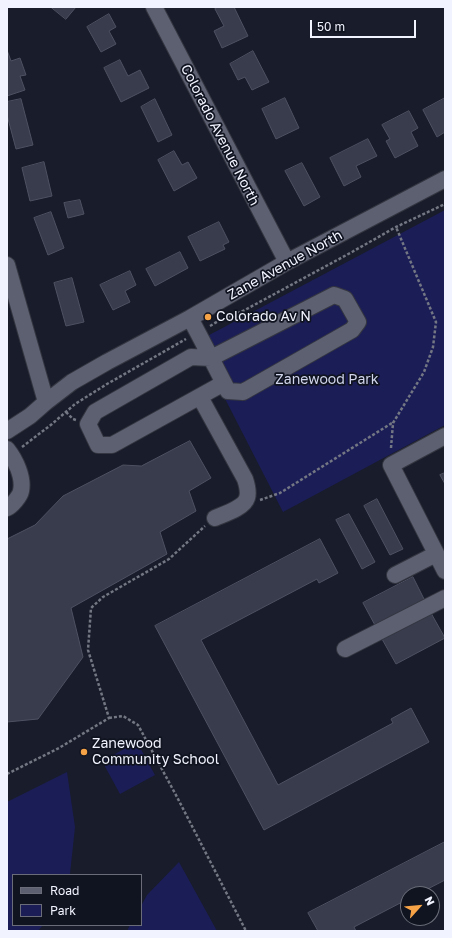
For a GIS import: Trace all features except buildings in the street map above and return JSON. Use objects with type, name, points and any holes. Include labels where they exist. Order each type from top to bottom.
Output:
[{"type":"street","name":"Colorado Avenue North","points":[[154,7],[287,262]]},
{"type":"street","name":"Zane Avenue North","points":[[7,431],[30,416],[72,382],[106,362],[190,318],[287,262],[445,179]]},
{"type":"street","points":[[7,265],[46,402]]},
{"type":"street","points":[[334,295],[345,299],[358,322],[352,330],[243,392],[226,387],[200,397],[112,445],[98,445],[88,424],[95,412],[191,357],[211,358],[334,295]]},
{"type":"street","points":[[190,318],[226,387]]},
{"type":"street","points":[[200,397],[246,479],[248,492],[247,499],[241,506],[215,518]]},
{"type":"street","points":[[445,436],[391,465],[445,571]]},
{"type":"street","points":[[7,508],[11,506],[21,492],[21,475],[10,452]]},
{"type":"street","points":[[395,575],[436,554]]},
{"type":"street","points":[[345,649],[445,598]]},
{"type":"path","points":[[10,452],[52,424],[74,404],[106,384],[220,320],[243,311],[396,227],[445,204]]},
{"type":"path","points":[[391,465],[390,458],[393,423],[424,372],[433,347],[436,322],[396,227]]},
{"type":"path","points":[[247,499],[257,501],[280,493],[393,423]]},
{"type":"path","points":[[109,718],[88,650],[91,608],[103,597],[169,559],[215,518]]},
{"type":"path","points":[[7,774],[59,748],[109,718],[123,716],[138,725],[246,931]]},
{"type":"green space","name":"Zanewood Park","points":[[445,210],[445,425],[283,512],[196,342]]},
{"type":"green space","points":[[137,742],[155,775],[120,794],[102,761]]},
{"type":"green space","points":[[67,772],[75,827],[70,874],[12,874],[12,926],[42,926],[38,931],[7,931],[7,802]]},
{"type":"green space","points":[[179,862],[217,931],[127,931],[130,926],[142,926],[142,904],[147,895]]},
{"type":"place","name":"Colorado Av N","points":[[208,317]]},
{"type":"place","name":"Zanewood Community School","points":[[84,752]]}]
